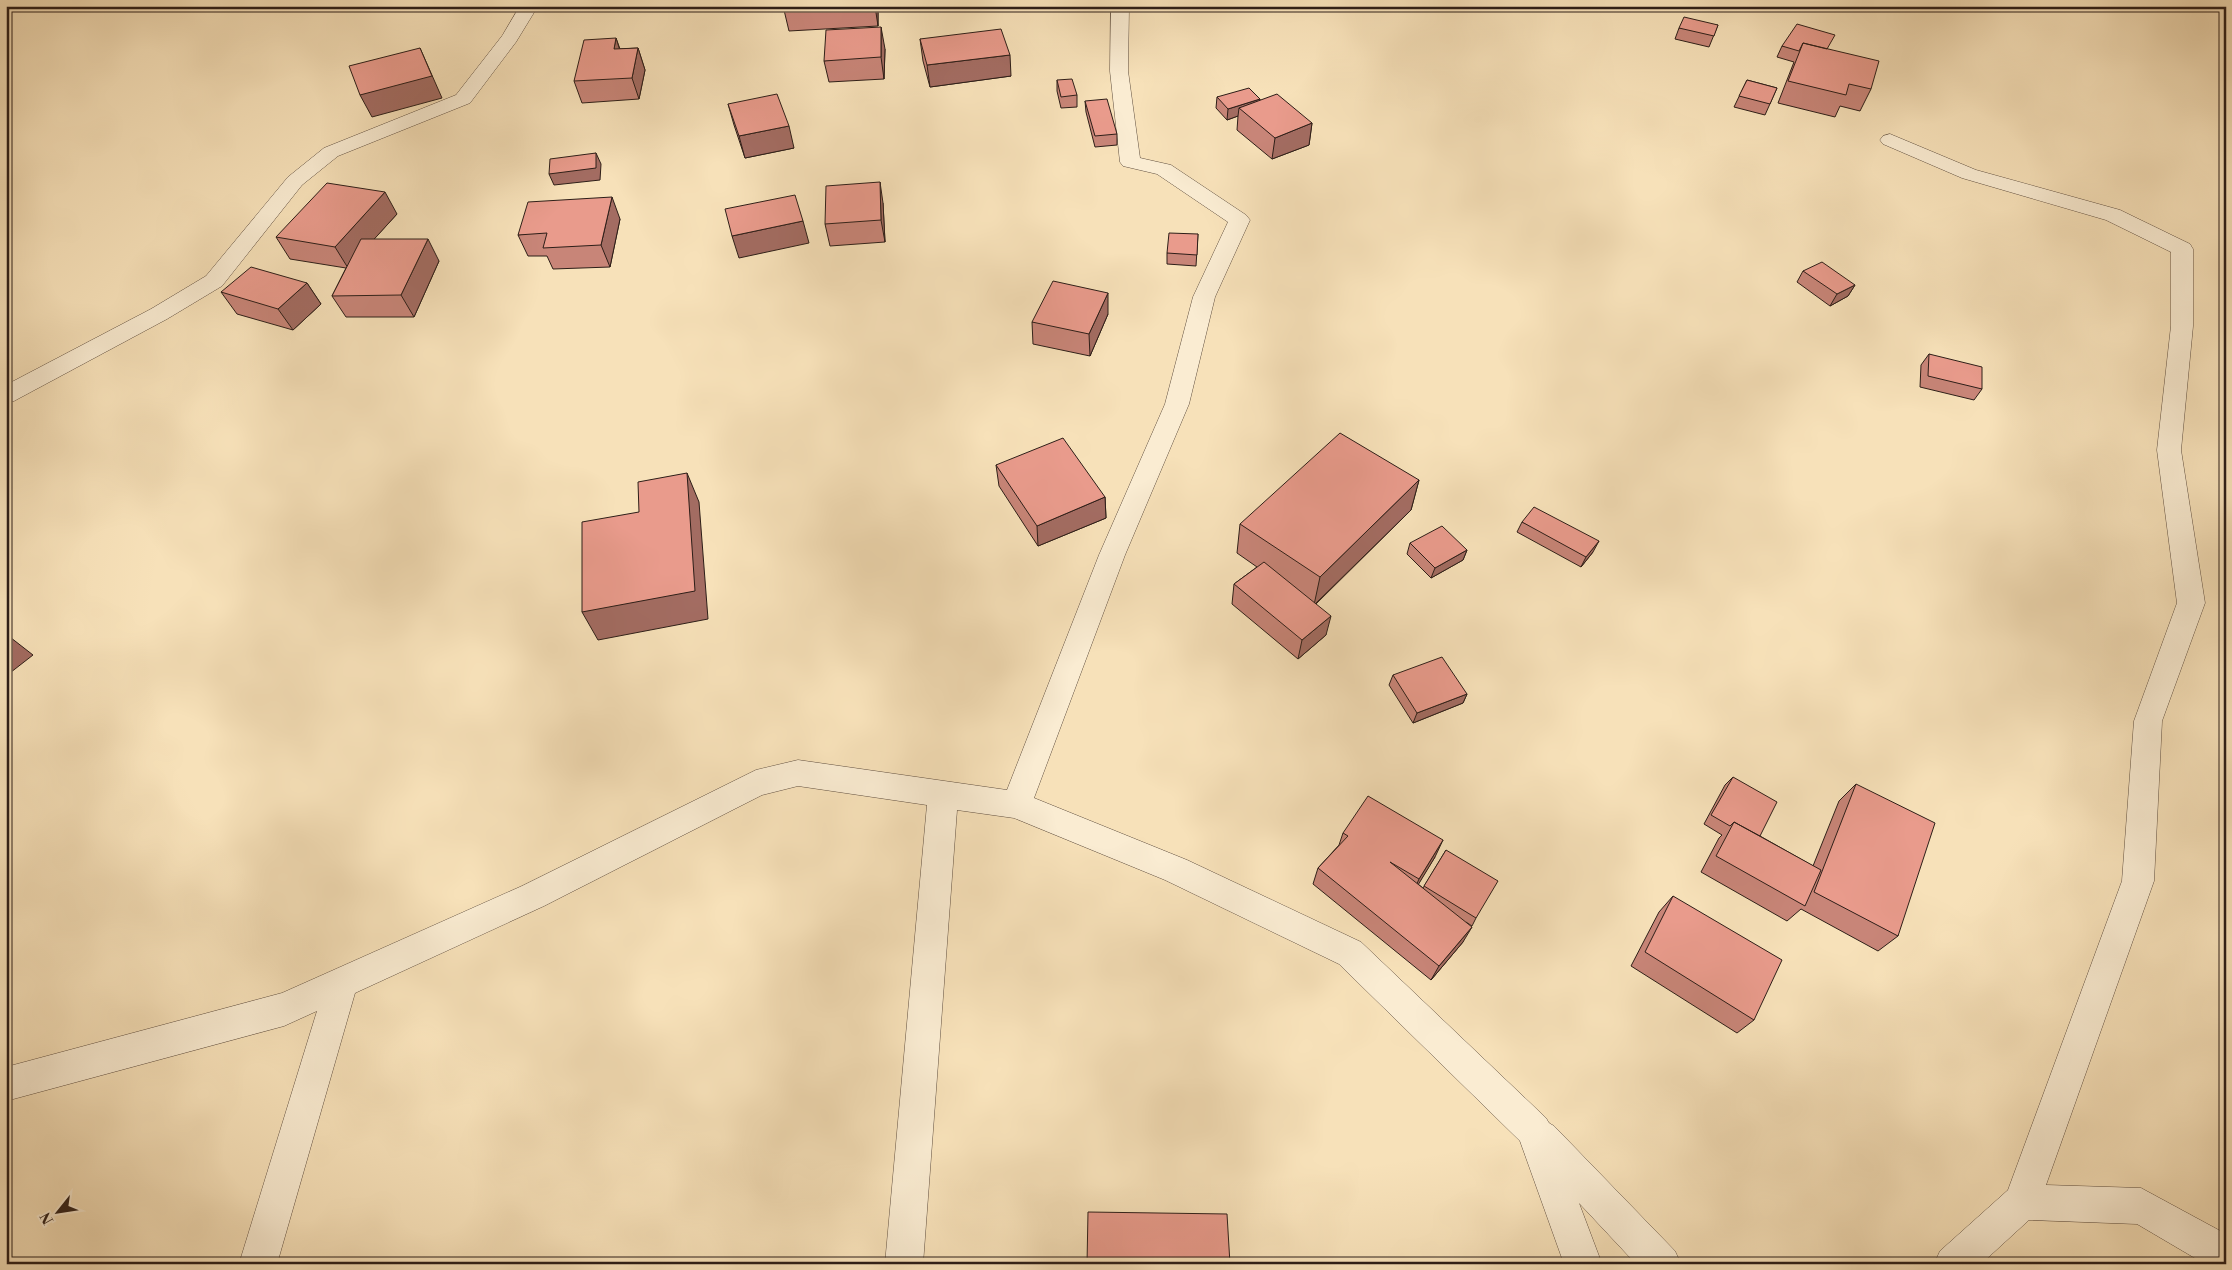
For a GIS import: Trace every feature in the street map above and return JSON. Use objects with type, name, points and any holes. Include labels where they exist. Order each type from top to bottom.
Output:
[{"type":"street","points":[[6,395],[159,314],[214,281],[295,181],[331,152],[463,99],[510,38],[529,6]]},
{"type":"street","points":[[1016,805],[1112,555],[1178,404],[1204,297],[1239,220],[1164,169],[1130,162],[1119,71],[1120,6]]},
{"type":"street","points":[[1890,140],[1969,174],[2113,215],[2182,249],[2182,326],[2169,450],[2191,603],[2148,721],[2138,881],[2022,1202],[1953,1264]]},
{"type":"street","points":[[6,1084],[284,1008],[533,896],[756,783],[798,773],[1016,805],[1176,870],[1350,953],[1534,1130],[1662,1264]]},
{"type":"street","points":[[904,1264],[943,794]]},
{"type":"street","points":[[258,1264],[342,983]]},
{"type":"street","points":[[1534,1130],[1583,1264]]},
{"type":"street","points":[[2022,1202],[2141,1206],[2226,1255]]},
{"type":"building","points":[[784,6],[845,6],[784,10]]},
{"type":"building","points":[[1684,17],[1718,25],[1714,36],[1679,28]]},
{"type":"building","points":[[1797,24],[1835,35],[1827,49],[1803,43],[1799,51],[1782,46]]},
{"type":"building","points":[[881,27],[881,57],[824,61],[826,30]]},
{"type":"building","points":[[1001,29],[1010,55],[927,65],[920,39]]},
{"type":"building","points":[[616,38],[614,49],[638,48],[632,78],[574,81],[584,40]]},
{"type":"building","points":[[1803,43],[1879,61],[1871,89],[1849,84],[1846,95],[1788,81]]},
{"type":"building","points":[[420,48],[432,76],[360,95],[349,66]]},
{"type":"building","points":[[1072,79],[1077,95],[1061,97],[1057,80]]},
{"type":"building","points":[[1747,80],[1777,88],[1770,104],[1739,96]]},
{"type":"building","points":[[1249,88],[1260,99],[1228,109],[1217,97]]},
{"type":"building","points":[[777,94],[789,126],[739,136],[728,104]]},
{"type":"building","points":[[1277,94],[1312,123],[1275,138],[1239,108]]},
{"type":"building","points":[[1107,99],[1117,134],[1095,136],[1085,101]]},
{"type":"building","points":[[596,153],[596,168],[549,174],[550,159]]},
{"type":"building","points":[[880,182],[881,220],[825,224],[826,186]]},
{"type":"building","points":[[327,183],[385,192],[335,247],[276,237]]},
{"type":"building","points":[[795,195],[803,221],[732,236],[725,209]]},
{"type":"building","points":[[612,197],[601,245],[543,248],[547,233],[518,235],[528,202]]},
{"type":"building","points":[[1169,233],[1198,234],[1197,255],[1167,253]]},
{"type":"building","points":[[361,239],[428,239],[401,295],[332,296]]},
{"type":"building","points":[[1822,262],[1855,285],[1837,294],[1803,271]]},
{"type":"building","points":[[251,267],[307,283],[278,309],[221,292]]},
{"type":"building","points":[[1053,281],[1108,293],[1089,334],[1032,322]]},
{"type":"building","points":[[1929,354],[1982,367],[1982,389],[1928,376]]},
{"type":"building","points":[[1340,433],[1419,480],[1320,577],[1240,524]]},
{"type":"building","points":[[1063,438],[1105,497],[1037,526],[996,465]]},
{"type":"building","points":[[687,473],[695,591],[582,612],[582,522],[639,512],[638,482]]},
{"type":"building","points":[[1534,507],[1599,541],[1586,557],[1522,522]]},
{"type":"building","points":[[1442,526],[1467,550],[1435,568],[1410,543]]},
{"type":"building","points":[[1264,562],[1331,616],[1302,640],[1234,584]]},
{"type":"building","points":[[1442,657],[1467,694],[1417,713],[1393,675]]},
{"type":"building","points":[[1733,777],[1777,802],[1760,836],[1734,822],[1730,826],[1711,815]]},
{"type":"building","points":[[1856,784],[1935,823],[1898,936],[1814,892]]},
{"type":"building","points":[[1368,796],[1443,840],[1419,879],[1390,862],[1472,927],[1439,966],[1318,868],[1348,836],[1343,833]]},
{"type":"building","points":[[1734,822],[1821,870],[1805,906],[1716,856]]},
{"type":"building","points":[[1446,850],[1498,881],[1476,918],[1424,886]]},
{"type":"building","points":[[1673,896],[1782,960],[1754,1020],[1645,952]]},
{"type":"building","points":[[1088,1212],[1227,1214],[1230,1264],[1087,1264]]}]
